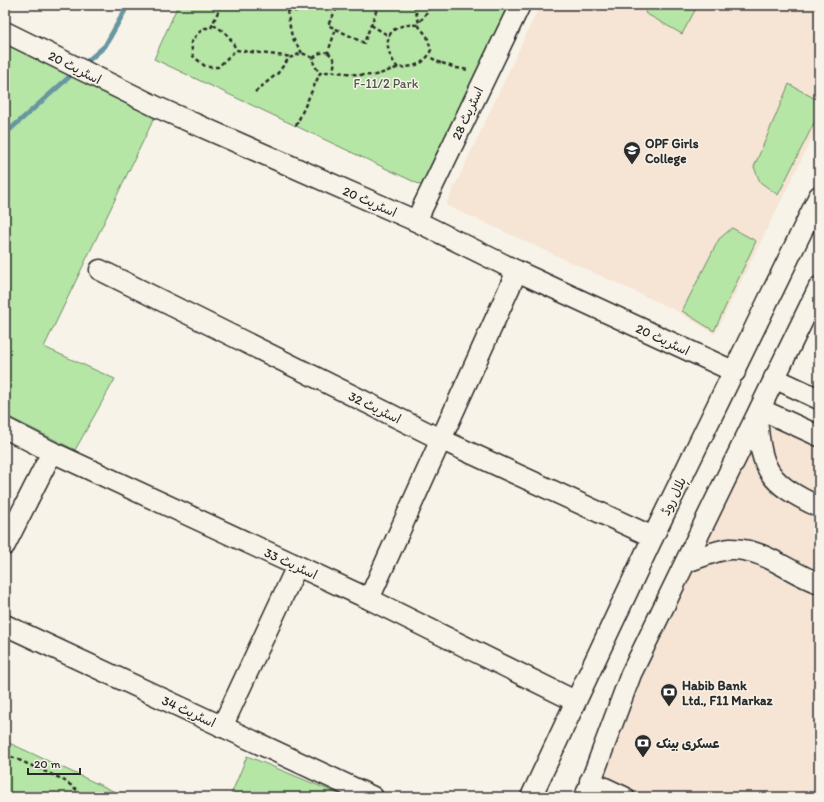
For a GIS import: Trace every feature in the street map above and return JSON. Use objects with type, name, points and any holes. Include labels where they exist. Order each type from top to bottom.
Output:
[{"type":"street","name":"اسٹریٹ 28","points":[[416,221],[520,5]]},
{"type":"street","name":"اسٹریٹ 20","points":[[9,34],[112,86],[416,221],[517,271],[734,372]]},
{"type":"street","name":"ہلال روڈ","points":[[531,797],[575,700],[653,537],[819,196]]},
{"type":"street","name":"اسٹریٹ 32","points":[[100,270],[440,439],[653,537]]},
{"type":"street","points":[[369,599],[517,271]]},
{"type":"street","points":[[624,797],[587,789],[631,674],[819,287]]},
{"type":"street","points":[[774,378],[819,399]]},
{"type":"street","points":[[759,412],[819,436]]},
{"type":"street","points":[[759,412],[759,443],[765,462],[774,480],[792,494],[819,507]]},
{"type":"street","name":"اسٹریٹ 33","points":[[5,428],[52,452],[369,599],[575,700]]},
{"type":"street","points":[[5,545],[52,452]]},
{"type":"street","points":[[686,562],[730,549],[746,550],[762,555],[819,583]]},
{"type":"street","points":[[222,726],[297,566]]},
{"type":"street","name":"اسٹریٹ 34","points":[[5,625],[373,797]]},
{"type":"path","points":[[220,5],[211,28],[205,28],[197,34],[191,43],[193,56],[206,66],[218,67],[236,50],[293,56]]},
{"type":"path","points":[[283,5],[287,11],[292,37],[302,53],[313,58]]},
{"type":"path","points":[[287,11],[302,11],[314,5]]},
{"type":"path","points":[[330,5],[338,7],[328,25],[364,43],[377,9],[368,5]]},
{"type":"path","points":[[320,72],[333,71],[350,75],[375,75],[398,68],[410,68],[423,63],[431,50],[427,36],[418,24],[414,5]]},
{"type":"path","points":[[418,24],[432,5]]},
{"type":"path","points":[[398,68],[389,57],[387,43],[390,36],[398,26],[418,24]]},
{"type":"path","points":[[212,25],[222,29],[232,38],[236,50]]},
{"type":"path","points":[[371,25],[390,36]]},
{"type":"path","points":[[328,52],[336,29]]},
{"type":"path","points":[[313,58],[320,53],[328,52]]},
{"type":"path","points":[[328,52],[335,61],[333,71]]},
{"type":"path","points":[[255,92],[278,73],[290,58],[302,53]]},
{"type":"path","points":[[428,56],[442,64],[457,68]]},
{"type":"path","points":[[313,58],[314,65],[320,72]]},
{"type":"path","points":[[296,126],[320,72]]},
{"type":"path","points":[[5,754],[62,780],[76,789],[73,797]]},
{"type":"shaded area","name":"OPF Girls College","points":[[540,5],[819,5],[819,124],[715,334],[673,309],[446,205]]},
{"type":"shaded area","points":[[759,419],[819,447],[819,797],[588,797],[620,706]]},
{"type":"green space","name":"F-11/2 Park","points":[[178,5],[510,5],[423,186],[154,59]]},
{"type":"green space","points":[[650,5],[698,5],[682,34],[645,13]]},
{"type":"green space","points":[[5,36],[159,108],[44,347],[115,379],[75,450],[5,415]]},
{"type":"green space","points":[[789,84],[819,101],[819,113],[778,195],[760,182],[754,167]]},
{"type":"green space","points":[[732,228],[756,241],[714,331],[682,311],[719,239]]},
{"type":"green space","points":[[5,741],[126,797],[5,797]]},
{"type":"green space","points":[[247,756],[346,797],[230,797]]},
{"type":"waterway","points":[[82,66],[105,46],[128,5]]},
{"type":"waterway","points":[[5,134],[76,71]]},
{"type":"place","name":"OPF Girls College","points":[[632,165]]},
{"type":"place","name":"Habib Bank Ltd., F11 Markaz","points":[[669,707]]},
{"type":"place","name":"عسکری بینک","points":[[643,758]]}]
